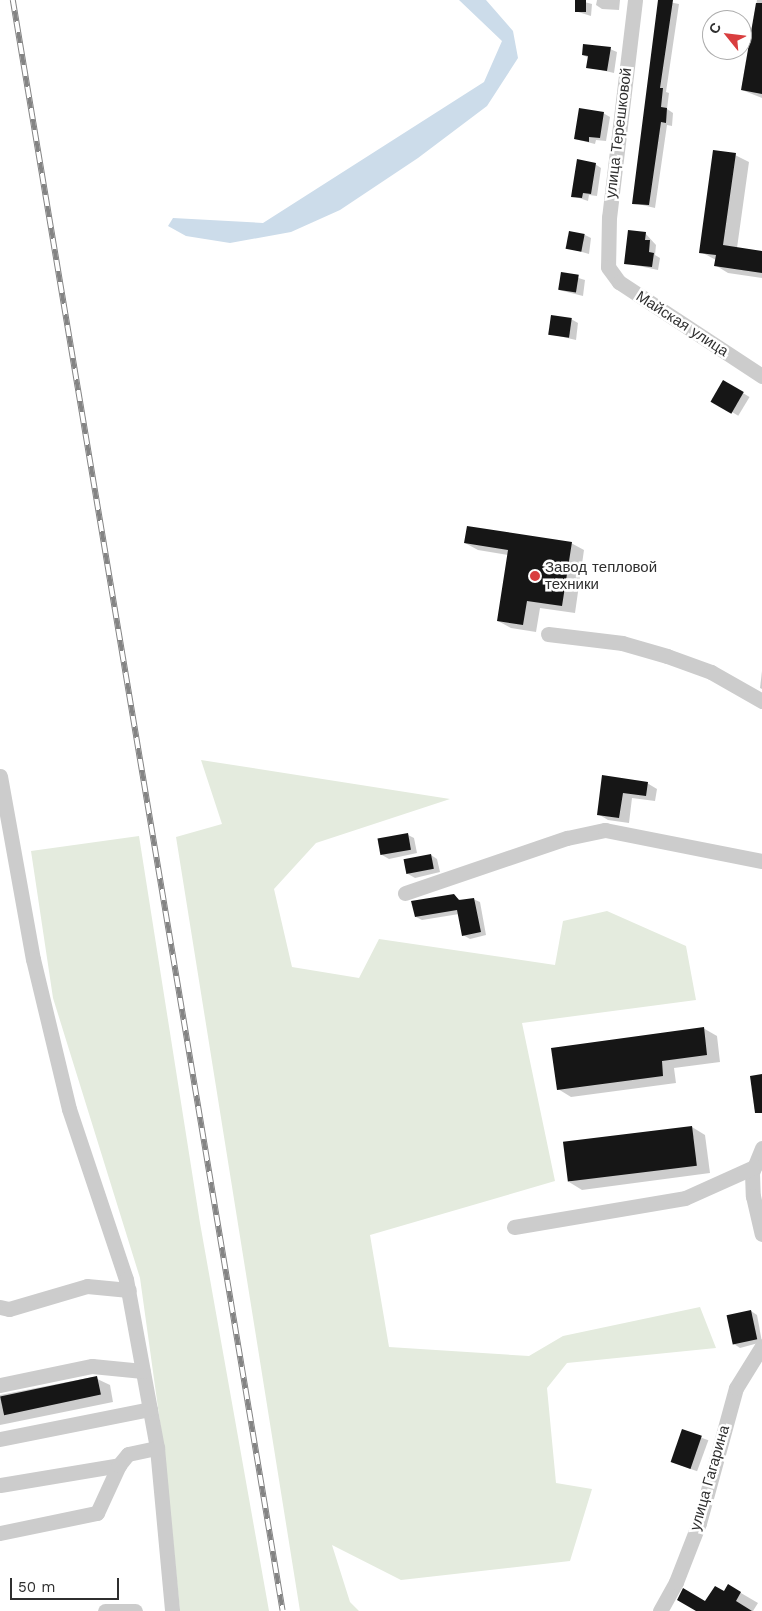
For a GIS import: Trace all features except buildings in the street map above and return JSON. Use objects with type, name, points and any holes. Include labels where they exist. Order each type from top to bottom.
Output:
[{"type":"street","name":"улица Терешковой","points":[[608,267],[609,217],[635,0]]},
{"type":"street","name":"Майская улица","points":[[608,267],[619,282],[762,376]]},
{"type":"street","points":[[548,634],[622,644],[667,656],[711,672],[762,701]]},
{"type":"street","points":[[0,776],[33,960],[69,1109],[129,1290],[157,1448],[172,1611]]},
{"type":"street","points":[[405,894],[567,838],[605,830],[762,861]]},
{"type":"street","points":[[762,1148],[754,1167],[753,1196],[762,1234]]},
{"type":"street","points":[[514,1227],[684,1198],[754,1167]]},
{"type":"street","points":[[0,1307],[9,1309],[87,1286],[129,1290]]},
{"type":"street","name":"улица Гагарина","points":[[660,1611],[676,1582],[699,1523],[736,1388],[762,1346]]},
{"type":"street","points":[[0,1385],[92,1366],[143,1371]]},
{"type":"street","points":[[0,1439],[150,1409]]},
{"type":"street","points":[[0,1533],[97,1513],[119,1465],[128,1454],[157,1448]]},
{"type":"street","points":[[0,1485],[119,1465]]},
{"type":"street","points":[[105,1611],[135,1611]]},
{"type":"shaded area","points":[[201,760],[450,799],[316,843],[274,889],[292,967],[359,978],[379,939],[555,965],[563,921],[607,911],[686,946],[696,1000],[522,1023],[555,1181],[370,1235],[389,1347],[529,1356],[563,1336],[700,1307],[716,1348],[567,1363],[547,1388],[556,1483],[592,1489],[570,1561],[401,1580],[332,1545],[350,1602],[359,1611],[300,1611],[176,837],[222,824]]},
{"type":"shaded area","points":[[139,836],[200,1223],[269,1611],[180,1611],[164,1451],[140,1278],[53,998],[31,851]]},
{"type":"water","points":[[459,0],[486,0],[513,31],[518,58],[487,106],[418,158],[340,210],[291,232],[230,243],[186,236],[168,226],[173,218],[263,223],[484,82],[502,41]]},
{"type":"railway","points":[[13,0],[283,1611]]},
{"type":"place","name":"Завод тепловой техники","points":[[535,576]]}]
